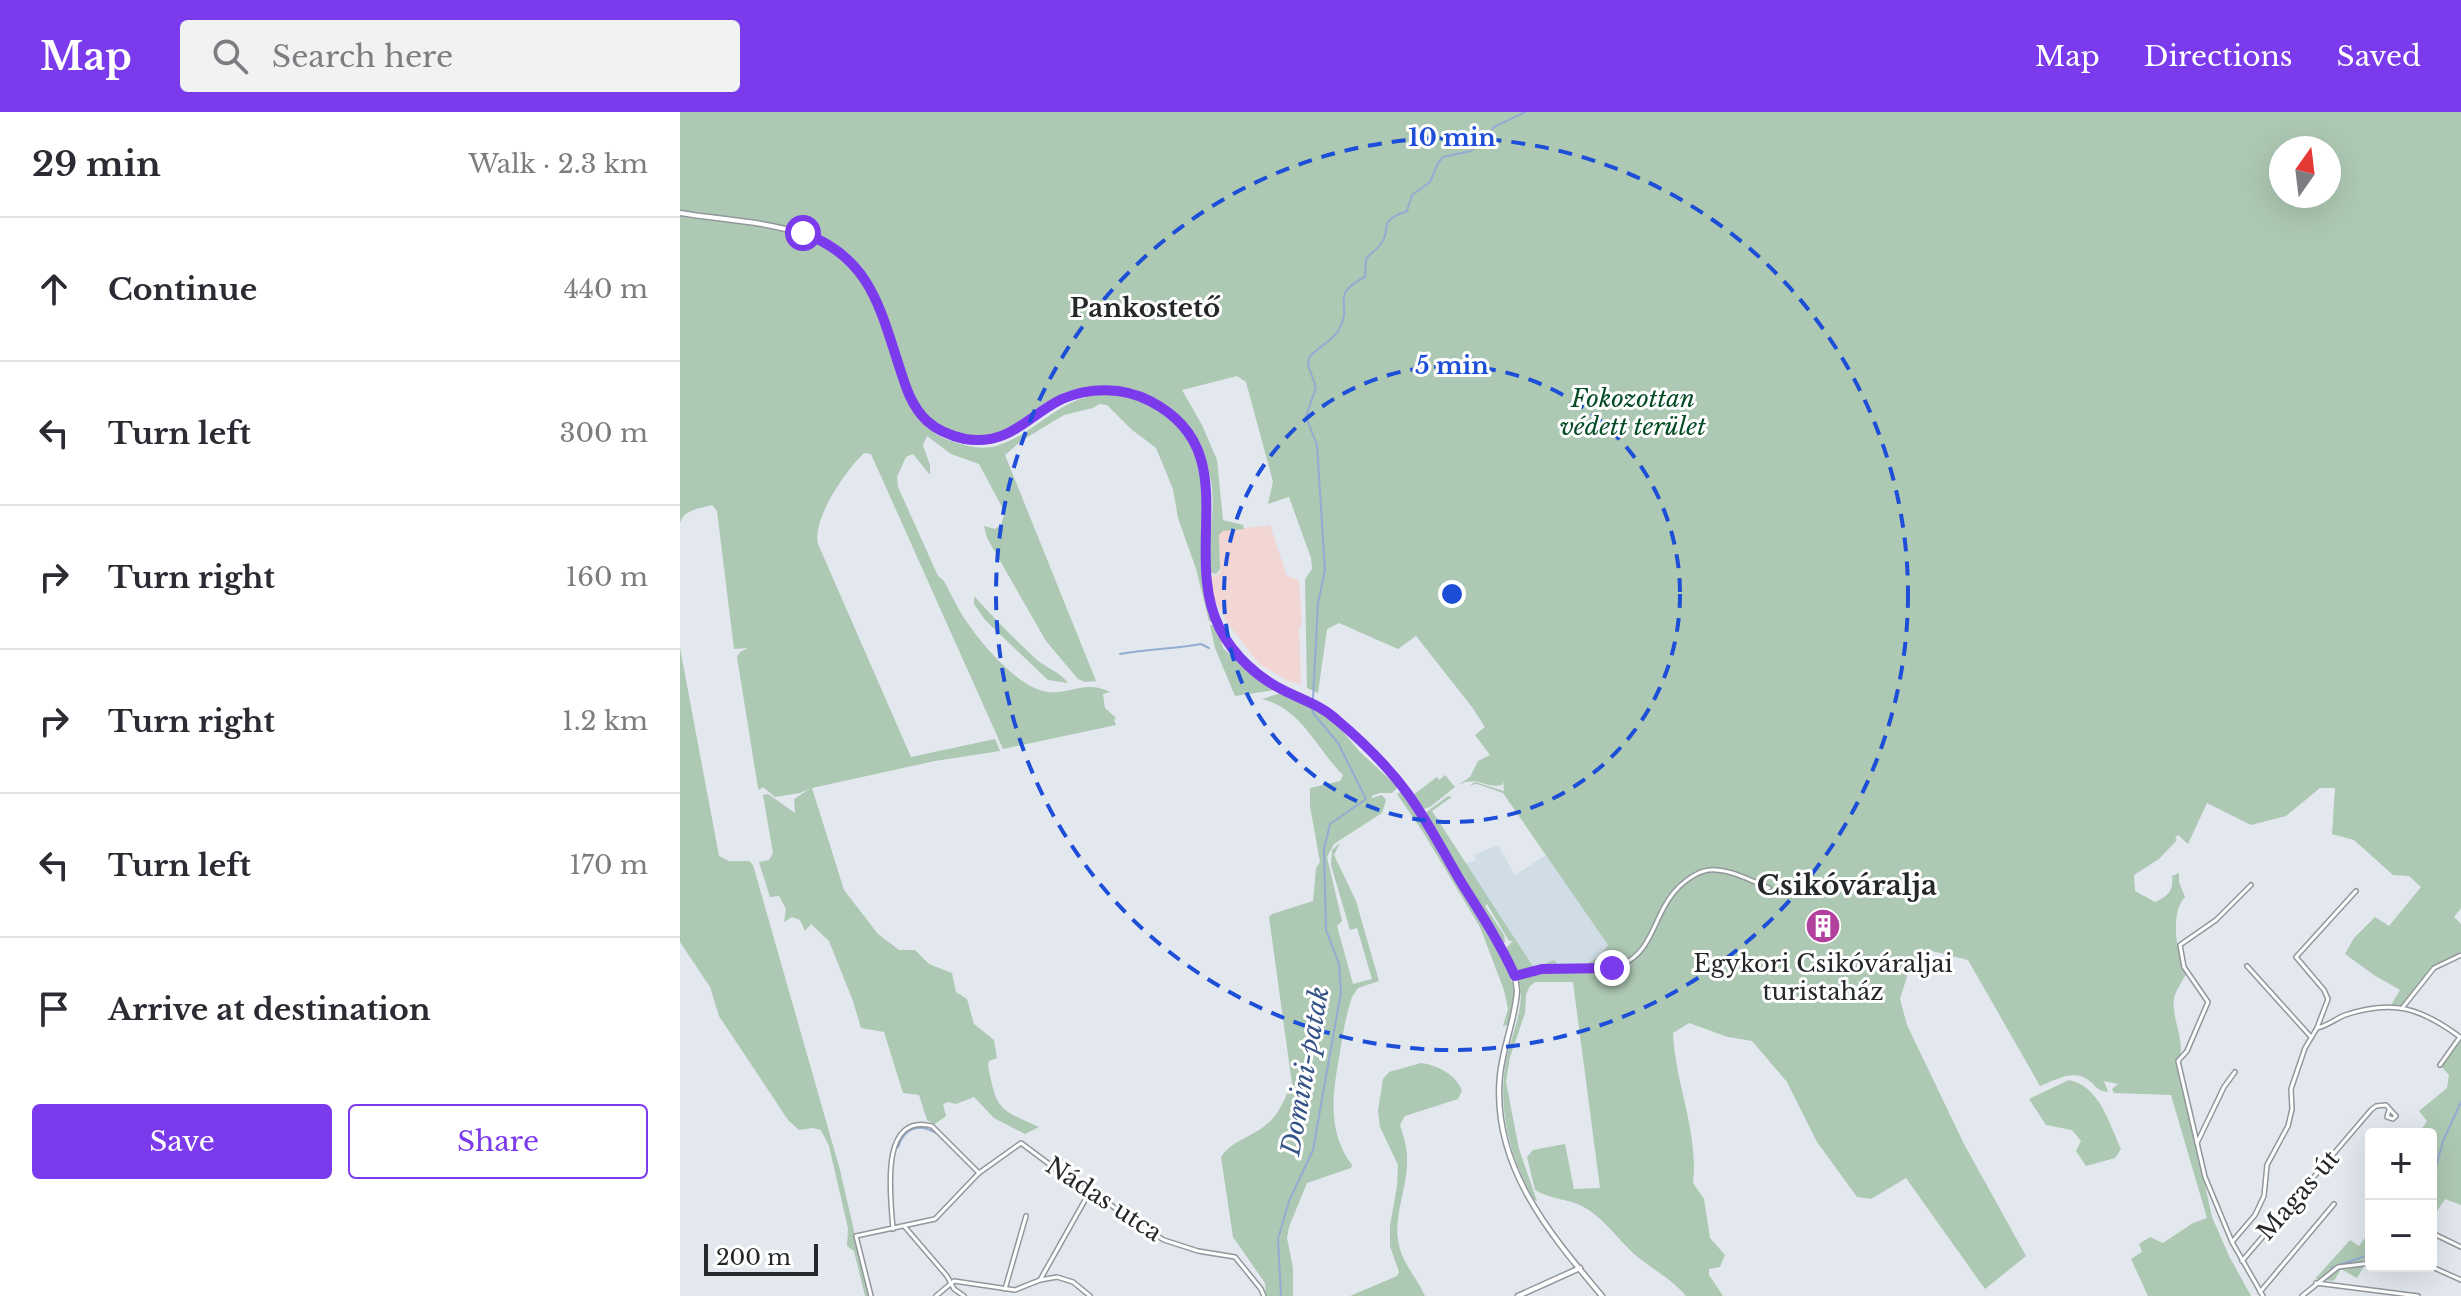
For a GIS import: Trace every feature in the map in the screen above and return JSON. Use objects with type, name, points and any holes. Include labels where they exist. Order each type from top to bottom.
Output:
[{"type":"main road","points":[[680,213],[803,233],[822,241],[847,258],[864,277],[875,297],[915,407],[931,424],[949,435],[973,440],[996,439],[1063,399],[1098,390],[1124,392],[1143,398],[1179,422],[1194,441],[1203,466],[1207,492],[1205,578],[1220,629],[1238,655],[1258,674],[1337,719],[1401,786],[1500,946],[1515,976],[1517,998],[1499,1083],[1503,1135],[1514,1171],[1526,1195],[1602,1296]]},
{"type":"main road","points":[[1518,1296],[1580,1268]]},
{"type":"street","points":[[1515,976],[1542,969],[1612,968],[1627,962],[1647,943],[1672,892],[1703,871],[1722,871],[1769,888]]},
{"type":"street","points":[[2251,885],[2216,920],[2180,945],[2184,967],[2208,1002],[2187,1051],[2178,1061],[2205,1177],[2232,1242],[2262,1294],[2334,1204]]},
{"type":"street","points":[[2232,1242],[2255,1215],[2264,1196],[2267,1165],[2288,1126],[2292,1109],[2291,1089],[2328,999],[2296,957],[2356,891]]},
{"type":"street","points":[[2403,1007],[2434,968],[2461,955]]},
{"type":"street","points":[[2247,966],[2311,1037]]},
{"type":"street","points":[[2317,1028],[2363,1010],[2403,1007],[2427,1015],[2460,1037],[2440,1065]]},
{"type":"street","points":[[2197,1143],[2224,1087],[2235,1072]]},
{"type":"street","name":"Magas út","points":[[2242,1261],[2371,1110],[2382,1104],[2389,1110]]},
{"type":"street","points":[[871,1296],[856,1236],[905,1227],[939,1217],[979,1173],[932,1126],[908,1127],[895,1143],[891,1164],[893,1229]]},
{"type":"street","name":"Nádas utca","points":[[979,1173],[1021,1143],[1089,1193],[1164,1240],[1198,1251],[1235,1257],[1264,1296]]},
{"type":"street","points":[[1040,1280],[1089,1193]]},
{"type":"street","points":[[1005,1290],[1026,1216]]},
{"type":"street","points":[[905,1227],[954,1289],[964,1296]]},
{"type":"street","points":[[2437,1235],[2461,1247]]},
{"type":"street","points":[[2302,1296],[2338,1267],[2365,1264]]},
{"type":"street","points":[[2437,1269],[2461,1280]]},
{"type":"street","points":[[936,1296],[951,1282],[965,1280],[1005,1290],[1020,1290],[1040,1280],[1057,1277],[1067,1279],[1090,1296]]},
{"type":"street","points":[[2316,1283],[2418,1296]]},
{"type":"street","points":[[2375,1289],[2376,1296]]},
{"type":"shaded area","points":[[1270,525],[1287,576],[1299,580],[1301,684],[1288,681],[1259,664],[1226,621],[1211,593],[1209,578],[1220,574],[1219,531]]},
{"type":"shaded area","points":[[1498,845],[1515,875],[1546,855],[1608,945],[1602,955],[1577,968],[1559,966],[1554,960],[1534,968],[1465,863],[1476,860],[1474,855]]},
{"type":"green space","name":"Fokozottan védett terület","points":[[680,112],[2461,112],[2461,908],[2454,917],[2461,924],[2461,952],[2431,967],[2402,1006],[2390,1007],[2400,990],[2345,954],[2354,938],[2375,917],[2389,926],[2421,887],[2409,876],[2393,875],[2354,840],[2332,834],[2335,788],[2320,788],[2286,816],[2251,825],[2207,803],[2188,844],[2178,835],[2159,859],[2134,875],[2135,891],[2155,902],[2169,892],[2172,876],[2179,873],[2185,897],[2177,913],[2176,934],[2186,974],[2174,998],[2181,1047],[2178,1062],[2212,1217],[2251,1296],[2148,1296],[2131,1259],[2142,1252],[2139,1244],[2150,1237],[2163,1243],[2193,1223],[2207,1218],[2171,1095],[2114,1093],[2112,1089],[2118,1084],[2104,1081],[2108,1092],[2105,1092],[2085,1078],[2072,1075],[2040,1086],[1968,960],[1932,951],[1910,967],[1900,999],[1907,1025],[1964,1144],[2026,1256],[1985,1289],[1906,1178],[1871,1199],[1857,1197],[1817,1142],[1787,1082],[1752,1041],[1728,1037],[1689,1023],[1673,1033],[1693,1146],[1693,1183],[1704,1199],[1710,1238],[1725,1255],[1720,1267],[1709,1269],[1709,1275],[1723,1296],[1686,1296],[1633,1253],[1590,1211],[1535,1190],[1527,1157],[1533,1150],[1565,1144],[1574,1189],[1600,1188],[1573,982],[1535,982],[1530,986],[1526,994],[1525,1013],[1510,1057],[1506,1082],[1519,1149],[1537,1201],[1526,1184],[1512,1150],[1503,1097],[1506,1061],[1521,1001],[1519,981],[1535,975],[1536,971],[1516,973],[1505,949],[1513,941],[1509,941],[1487,904],[1485,906],[1504,935],[1505,942],[1501,943],[1425,813],[1448,796],[1452,797],[1432,811],[1534,968],[1554,960],[1559,966],[1587,963],[1598,957],[1608,945],[1503,793],[1477,784],[1470,785],[1475,782],[1504,791],[1503,780],[1502,785],[1496,786],[1471,781],[1458,785],[1470,777],[1478,761],[1490,755],[1475,735],[1485,727],[1416,636],[1398,649],[1339,623],[1327,629],[1318,693],[1307,688],[1305,579],[1312,569],[1311,558],[1289,497],[1268,504],[1273,482],[1246,382],[1237,376],[1182,390],[1217,460],[1223,520],[1243,525],[1244,529],[1223,531],[1219,535],[1220,569],[1216,574],[1208,572],[1212,492],[1205,458],[1180,421],[1162,407],[1143,397],[1098,391],[1066,399],[1012,433],[981,441],[954,435],[941,427],[911,393],[907,398],[931,431],[954,442],[980,448],[1013,439],[1058,410],[1089,396],[1129,398],[1165,416],[1190,442],[1204,475],[1201,568],[1213,622],[1209,621],[1196,569],[1178,518],[1173,489],[1156,448],[1107,405],[1099,404],[1064,415],[1021,441],[1005,455],[1096,681],[1078,679],[1046,641],[987,538],[984,526],[995,529],[1001,525],[1004,515],[979,464],[951,454],[927,436],[923,445],[930,475],[913,454],[906,457],[897,477],[898,487],[938,576],[944,581],[965,620],[1004,666],[1027,684],[1049,692],[1093,687],[1110,692],[1103,694],[1105,708],[1116,718],[1116,725],[1003,749],[871,454],[864,453],[832,496],[820,522],[818,544],[911,757],[995,739],[1000,751],[935,761],[812,788],[844,890],[878,934],[899,950],[915,950],[929,964],[952,973],[956,992],[967,999],[974,1024],[994,1040],[997,1058],[989,1061],[988,1066],[997,1100],[1007,1111],[1039,1127],[1025,1134],[994,1118],[974,1097],[956,1104],[943,1104],[946,1116],[935,1124],[927,1120],[919,1095],[903,1093],[884,1032],[861,1028],[829,941],[811,924],[805,931],[800,920],[792,917],[784,922],[786,909],[779,896],[770,897],[759,862],[769,860],[773,853],[763,795],[768,794],[795,813],[794,799],[811,788],[775,797],[763,787],[758,788],[737,657],[748,648],[734,649],[717,511],[712,505],[693,510],[680,523]]},
{"type":"green space","points":[[974,596],[1029,652],[1068,683],[1048,680],[985,620],[974,604]]},
{"type":"green space","points":[[1210,625],[1216,625],[1223,648],[1259,681],[1276,690],[1235,696],[1215,648]]},
{"type":"green space","points":[[680,648],[719,856],[729,861],[749,861],[753,865],[840,1170],[869,1296],[865,1296],[854,1251],[847,1246],[848,1228],[829,1146],[821,1130],[799,1130],[788,1120],[719,1016],[710,987],[680,942]]},
{"type":"green space","points":[[1281,693],[1333,720],[1360,752],[1398,787],[1392,793],[1372,796],[1382,795],[1386,800],[1382,813],[1334,844],[1327,857],[1342,921],[1337,926],[1353,984],[1372,979],[1357,928],[1350,930],[1331,865],[1332,850],[1340,843],[1334,855],[1356,901],[1379,981],[1358,988],[1352,997],[1337,1067],[1335,1124],[1351,1168],[1307,1183],[1287,1238],[1293,1268],[1293,1296],[1266,1296],[1265,1283],[1233,1237],[1221,1157],[1231,1146],[1272,1119],[1292,1084],[1269,917],[1313,901],[1316,868],[1320,862],[1310,806],[1310,788],[1340,781],[1343,775],[1298,720],[1276,704],[1262,699]]},
{"type":"green space","points":[[1445,775],[1455,787],[1430,807],[1421,810],[1413,795],[1437,777],[1439,780]]},
{"type":"green space","points":[[1401,792],[1508,966],[1515,995],[1509,1025],[1503,1026],[1508,1009],[1504,990],[1480,927],[1397,794]]},
{"type":"green space","points":[[2461,1040],[2461,1205],[2445,1199],[2437,1211],[2437,1128],[2422,1128],[2427,1121],[2419,1111],[2447,1088],[2449,1075],[2441,1066]]},
{"type":"green space","points":[[1421,1063],[1446,1072],[1456,1080],[1462,1091],[1458,1099],[1405,1116],[1400,1125],[1407,1167],[1397,1234],[1404,1258],[1425,1296],[1350,1296],[1397,1276],[1399,1272],[1390,1246],[1398,1165],[1380,1127],[1378,1111],[1383,1079],[1389,1072]]},
{"type":"green space","points":[[2069,1080],[2089,1090],[2102,1107],[2121,1149],[2115,1158],[2086,1166],[2076,1151],[2081,1141],[2072,1130],[2046,1125],[2029,1099]]},
{"type":"green space","points":[[2365,1238],[2365,1266],[2357,1278],[2341,1269],[2334,1281],[2315,1279],[2350,1240],[2359,1246]]},
{"type":"waterway","points":[[1313,699],[1318,603],[1325,570],[1317,445],[1306,417],[1316,387],[1308,365],[1309,358],[1338,331],[1347,290],[1365,277],[1366,259],[1384,239],[1388,223],[1407,211],[1412,195],[1430,182],[1443,157],[1471,151],[1482,143],[1494,127],[1525,112]]},
{"type":"waterway","points":[[1120,654],[1201,644],[1209,648]]},
{"type":"waterway","name":"Domini-patak","points":[[1281,1296],[1278,1239],[1289,1201],[1313,1150],[1341,992],[1339,964],[1326,930],[1324,849],[1330,824],[1366,799],[1338,743],[1313,713],[1312,706]]},
{"type":"waterway","points":[[2437,1163],[2443,1141],[2461,1102]]},
{"type":"waterway","points":[[898,1147],[904,1135],[913,1129],[924,1128],[936,1133]]},
{"type":"waterway","points":[[2331,1268],[2365,1256]]},
{"type":"place","name":"Egykori Csikóváraljai turistaház","points":[[1823,926]]},
{"type":"district","name":"Pankostető","points":[[1145,308]]},
{"type":"district","name":"Csikóváralja","points":[[1847,885]]},
{"type":"route","points":[[803,233],[841,253],[864,277],[875,297],[915,407],[926,420],[942,431],[968,439],[996,439],[1063,399],[1098,390],[1124,392],[1143,398],[1179,422],[1194,441],[1205,475],[1204,569],[1209,600],[1220,629],[1238,655],[1270,683],[1318,706],[1337,719],[1401,786],[1500,946],[1515,976],[1542,969],[1612,968]]}]
